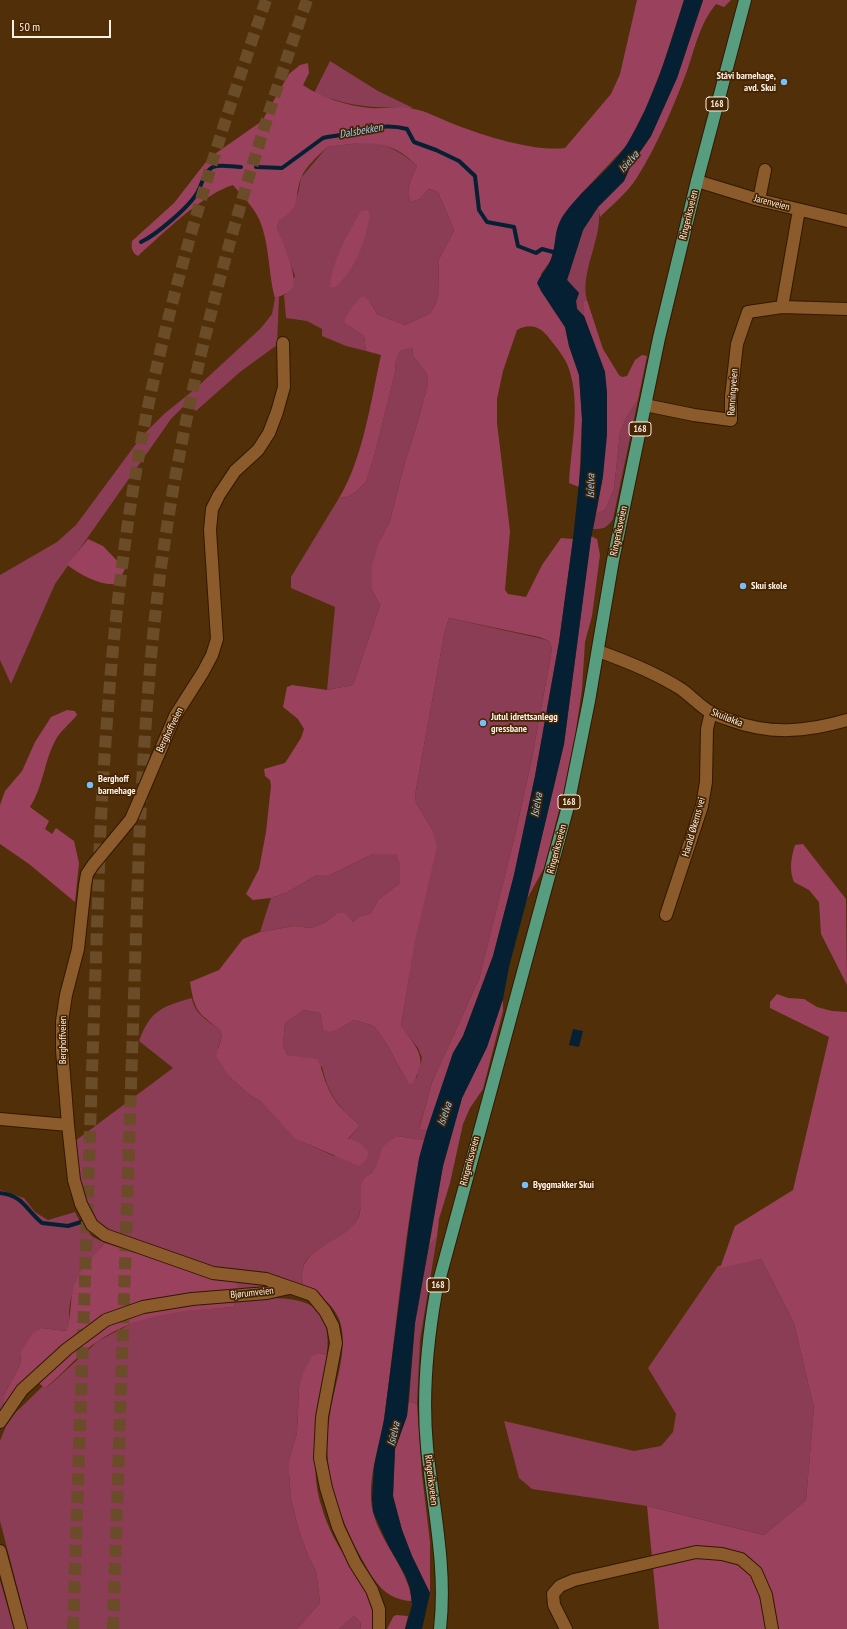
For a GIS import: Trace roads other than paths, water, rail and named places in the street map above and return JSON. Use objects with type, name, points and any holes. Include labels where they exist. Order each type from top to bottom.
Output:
[{"type":"main road","name":"Ringeriksveien","points":[[440,1629],[442,1610],[441,1556],[427,1447],[425,1407],[431,1318],[452,1230],[567,810],[598,651],[613,560],[645,405],[697,181],[745,0]]},
{"type":"street","points":[[759,200],[765,170]]},
{"type":"street","name":"Jarenveien","points":[[697,181],[759,200],[847,221]]},
{"type":"street","points":[[782,307],[798,210]]},
{"type":"street","name":"Rønningveien","points":[[645,405],[694,415],[731,420],[731,397],[737,344],[748,312],[782,307],[847,309]]},
{"type":"street","name":"Berghoffveien","points":[[283,343],[284,387],[269,433],[258,450],[235,470],[212,509],[210,530],[217,639],[212,655],[175,716],[131,818],[87,874],[78,948],[66,995],[62,1021],[62,1050],[74,1180],[81,1204],[92,1224],[105,1234],[213,1273],[266,1279],[289,1288]]},
{"type":"street","name":"Skuiløkka","points":[[598,651],[632,665],[681,689],[711,712],[746,726],[766,730],[802,731],[824,727],[847,720]]},
{"type":"street","name":"Harald Økerns vei","points":[[666,915],[702,806],[706,782],[707,729],[711,712]]},
{"type":"street","points":[[0,1119],[68,1125]]},
{"type":"street","name":"Bjørumveien","points":[[0,1422],[22,1390],[67,1350],[106,1320],[143,1307],[192,1299],[267,1293],[289,1288],[312,1295],[325,1311],[333,1326],[336,1343],[322,1417],[320,1458],[326,1488],[338,1527],[355,1563],[372,1590],[379,1609],[379,1629]]},
{"type":"street","points":[[0,1551],[21,1629]]},
{"type":"street","points":[[566,1629],[554,1605],[553,1594],[560,1586],[574,1580],[696,1552],[722,1554],[741,1559],[756,1572],[766,1595],[772,1629]]},
{"type":"water","name":"Isielva","points":[[684,0],[703,0],[677,78],[651,136],[631,165],[624,181],[598,207],[583,230],[567,280],[579,293],[576,301],[577,309],[584,316],[605,372],[607,392],[607,435],[603,476],[591,539],[564,744],[509,967],[503,999],[487,1047],[462,1098],[443,1166],[415,1323],[407,1416],[395,1449],[393,1496],[402,1530],[412,1556],[430,1593],[422,1629],[405,1629],[412,1605],[410,1588],[373,1512],[372,1499],[374,1466],[384,1420],[419,1158],[453,1053],[463,1036],[493,956],[514,875],[535,776],[559,642],[573,539],[581,463],[582,419],[579,375],[569,346],[565,327],[537,283],[551,259],[556,232],[563,216],[578,197],[620,154],[637,127],[660,74]]},
{"type":"water","points":[[573,1029],[583,1031],[579,1047],[569,1045]]},
{"type":"waterway","name":"Dalsbekken","points":[[256,167],[282,168],[323,138],[376,127],[399,127],[407,129],[414,142],[459,161],[475,176],[479,210],[487,222],[514,227],[518,246],[536,253],[542,249],[557,253]]},
{"type":"waterway","points":[[141,242],[163,227],[187,206],[197,193],[205,175],[210,169],[219,166],[241,167]]},
{"type":"waterway","points":[[0,1193],[19,1200],[42,1223],[68,1226],[81,1222]]},
{"type":"tunnel","points":[[73,1629],[100,839],[106,729],[122,565],[139,457],[160,351],[187,249],[216,149],[266,0]]},
{"type":"tunnel","points":[[113,1629],[139,844],[152,649],[160,572],[191,397],[224,263],[263,131],[307,0]]},
{"type":"place","name":"Ståvi barnehage, avd. Skui","points":[[784,82]]},
{"type":"place","name":"Skui skole","points":[[743,586]]},
{"type":"place","name":"Jutul idrettsanlegg gressbane","points":[[483,723]]},
{"type":"place","name":"Berghoff barnehage","points":[[90,785]]},
{"type":"place","name":"Byggmakker Skui","points":[[525,1185]]}]
